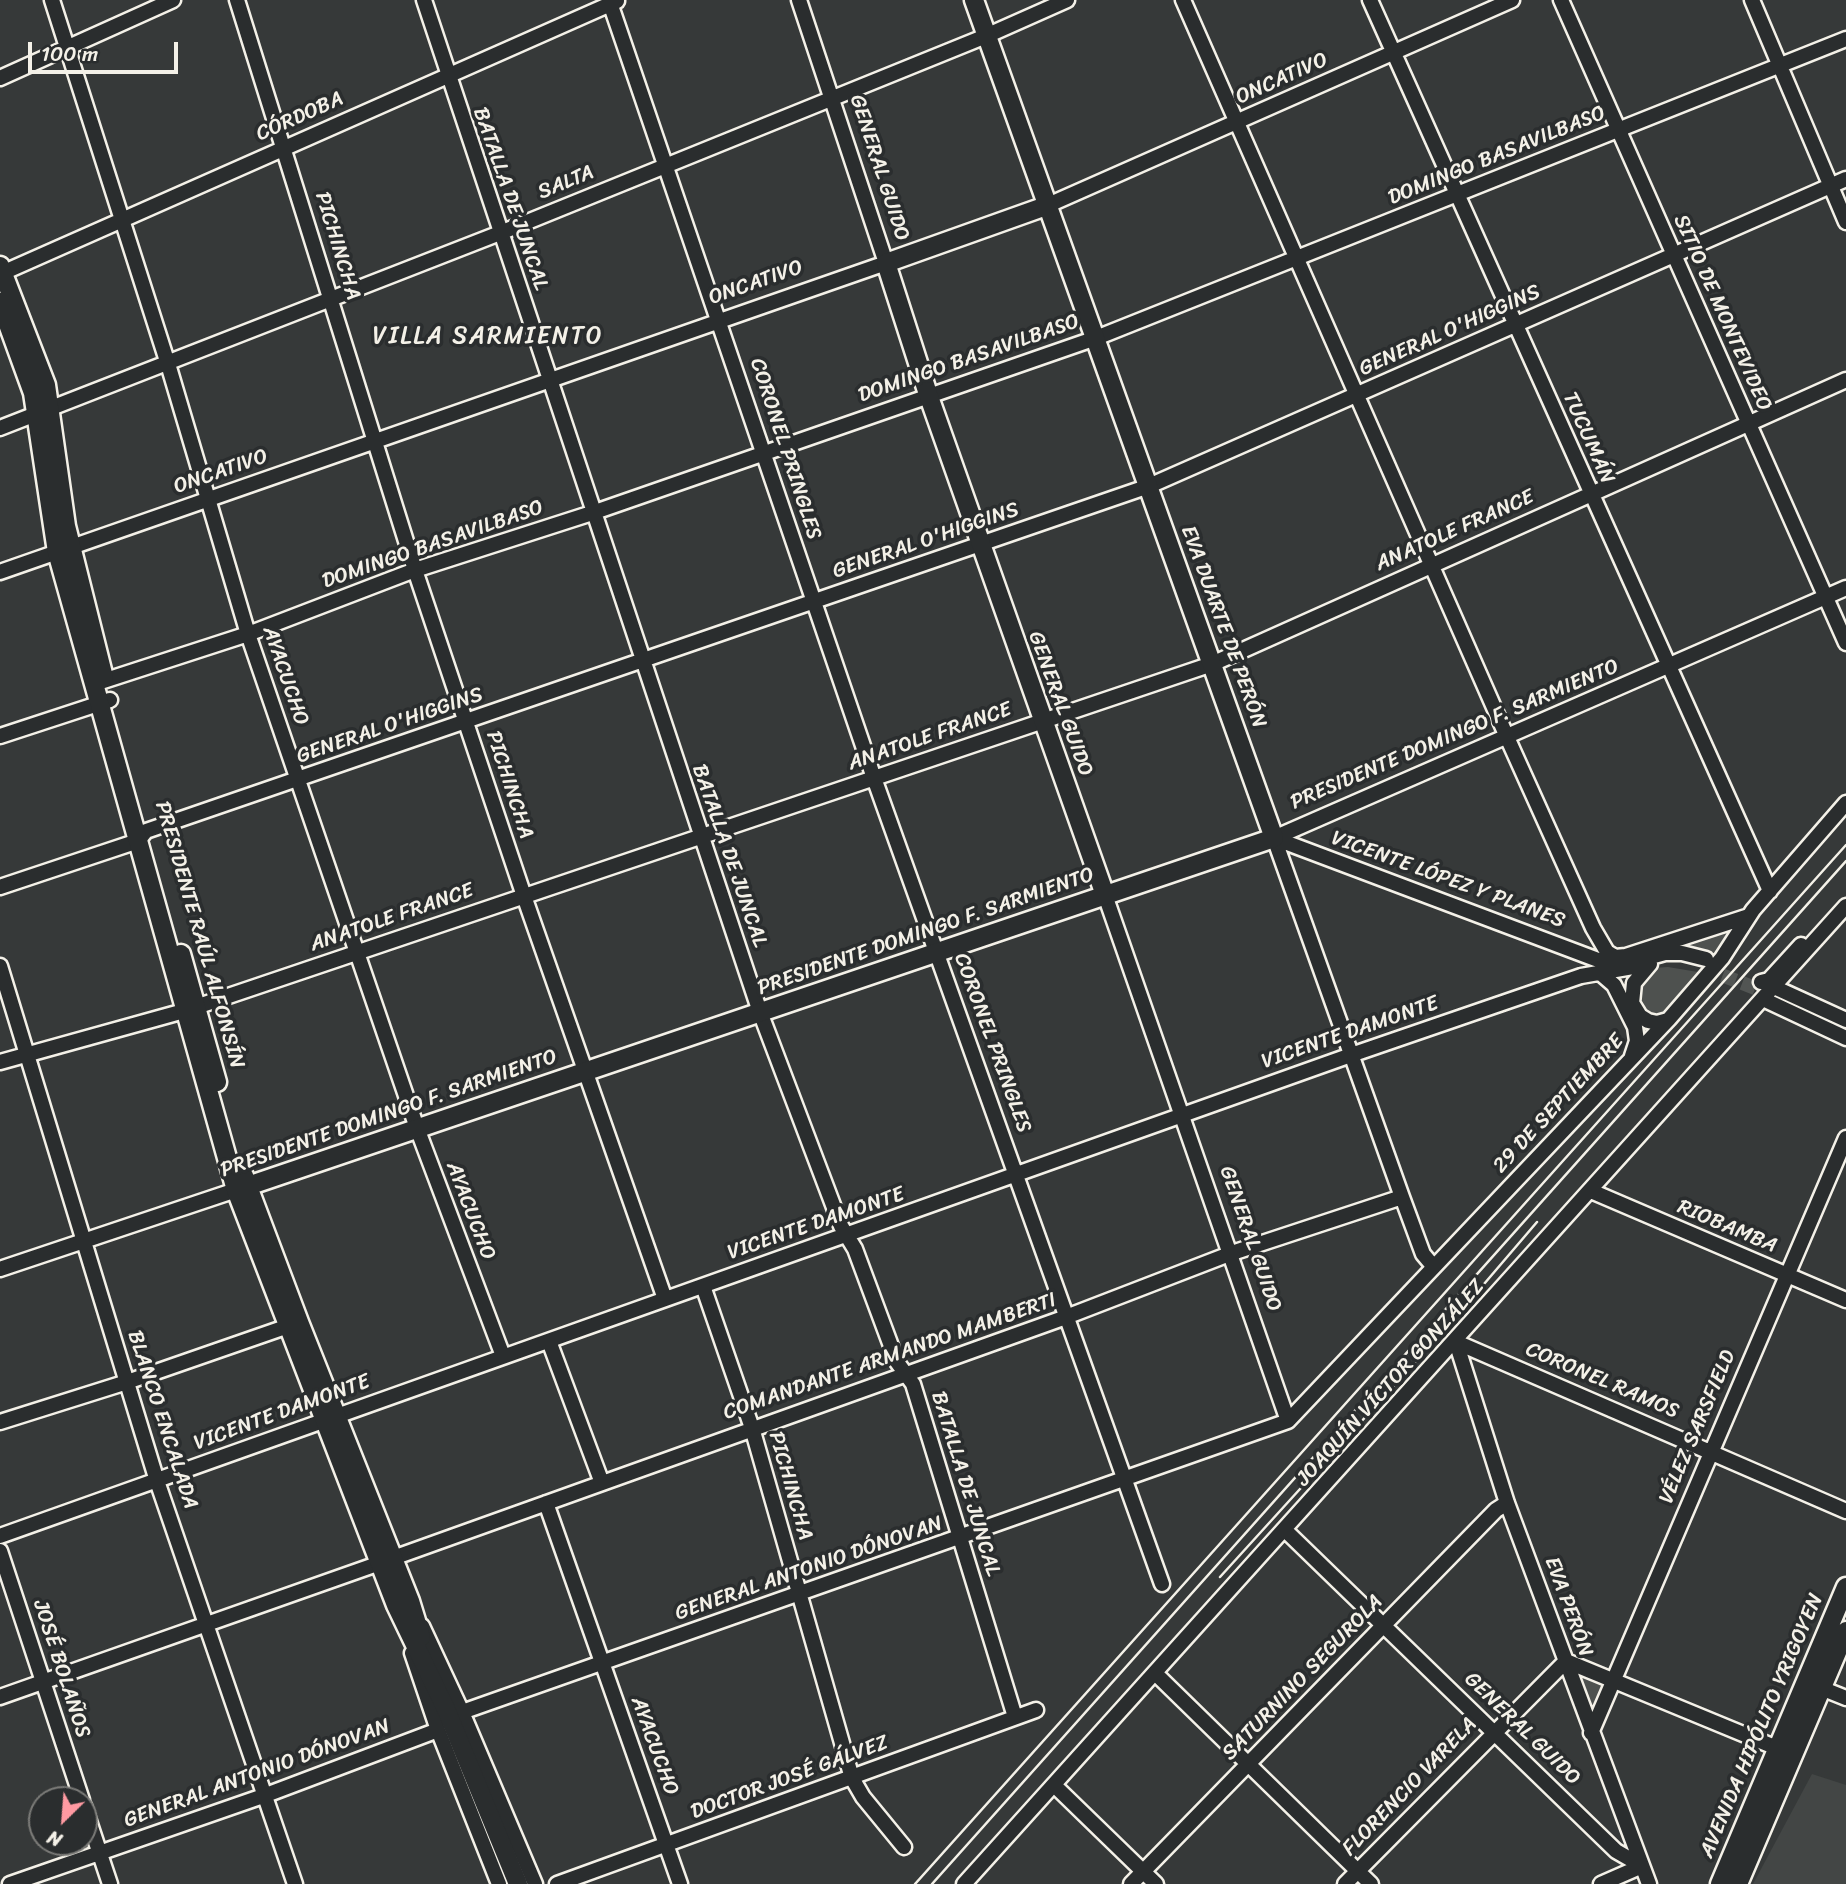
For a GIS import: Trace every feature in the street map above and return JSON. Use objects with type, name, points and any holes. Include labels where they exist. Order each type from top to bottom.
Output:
[{"type":"main road","name":"EVA DUARTE DE PERÓN","points":[[974,0],[1274,838]]},
{"type":"main road","name":"ONCATIVO","points":[[886,263],[1046,206]]},
{"type":"main road","name":"GENERAL GUIDO","points":[[886,263],[928,394],[1105,895]]},
{"type":"main road","name":"PRESIDENTE RAÚL ALFONSÍN","points":[[1,271],[46,385],[44,413],[64,551],[104,702],[242,1187],[292,1324],[435,1684],[454,1710]]},
{"type":"main road","name":"PRESIDENTE RAÚL ALFONSÍN","points":[[0,302],[33,393],[44,413]]},
{"type":"main road","name":"PRESIDENTE DOMINGO F. SARMIENTO","points":[[242,1187],[1274,838]]},
{"type":"main road","name":"AVENIDA HIPÓLITO YRIGOYEN","points":[[1720,1884],[1846,1587]]},
{"type":"main road","name":"AVENIDA HIPÓLITO YRIGOYEN","points":[[1738,1884],[1846,1631]]},
{"type":"main road","points":[[454,1710],[518,1884]]},
{"type":"street","name":"AYACUCHO","points":[[52,0],[168,364],[248,634],[417,1128],[503,1356]]},
{"type":"street","points":[[0,78],[173,0]]},
{"type":"street","name":"PICHINCHA","points":[[237,0],[415,570],[524,896],[665,1299]]},
{"type":"street","name":"BATALLA DE JUNCAL","points":[[424,0],[641,661],[760,1012],[897,1362],[913,1384],[1015,1717]]},
{"type":"street","name":"GENERAL GUIDO","points":[[799,0],[886,263]]},
{"type":"street","name":"SALTA","points":[[0,428],[499,233],[986,36],[1067,0]]},
{"type":"street","points":[[1183,0],[1359,395],[1507,737],[1607,951],[1607,964],[1614,985],[1635,1027],[1637,1041],[1630,1060]]},
{"type":"street","name":"TUCUMÁN","points":[[1370,0],[1770,891]]},
{"type":"street","name":"ONCATIVO","points":[[1046,206],[1237,124],[1512,0]]},
{"type":"street","name":"SITIO DE MONTEVIDEO","points":[[1561,0],[1846,643]]},
{"type":"street","points":[[1752,0],[1846,222]]},
{"type":"street","name":"CÓRDOBA","points":[[1,271],[122,220],[612,1]]},
{"type":"street","name":"CORONEL PRINGLES","points":[[612,1],[665,166],[874,778],[1162,1584]]},
{"type":"street","name":"DOMINGO BASAVILBASO","points":[[99,683],[248,634],[415,570],[592,513],[928,394],[1096,338],[1846,39]]},
{"type":"street","name":"GENERAL O'HIGGINS","points":[[0,887],[466,722],[1149,486],[1846,178]]},
{"type":"street","name":"ONCATIVO","points":[[0,572],[550,381],[719,319],[886,263]]},
{"type":"street","name":"ANATOLE FRANCE","points":[[0,1062],[190,1009],[1212,664],[1846,380]]},
{"type":"street","name":"PRESIDENTE DOMINGO F. SARMIENTO","points":[[1274,838],[1846,588]]},
{"type":"street","points":[[0,736],[104,702]]},
{"type":"street","name":"29 DE SEPTIEMBRE","points":[[1288,1421],[1669,1019],[1723,958],[1749,916],[1846,803]]},
{"type":"street","name":"VICENTE LÓPEZ Y PLANES","points":[[1274,838],[1607,964]]},
{"type":"street","name":"EVA DUARTE DE PERÓN","points":[[1274,838],[1423,1254],[1434,1267]]},
{"type":"street","points":[[1760,982],[1769,980],[1846,894]]},
{"type":"street","name":"GENERAL GUIDO","points":[[1105,895],[1288,1421]]},
{"type":"street","name":"JOAQUÍN VÍCTOR GONZÁLEZ","points":[[964,1884],[1765,1000],[1779,993],[1846,906]]},
{"type":"street","name":"VICENTE DAMONTE","points":[[0,1536],[1183,1114],[1581,976],[1626,956],[1749,916]]},
{"type":"street","points":[[1579,952],[1584,963],[1581,976]]},
{"type":"street","name":"VICENTE DAMONTE","points":[[1607,964],[1622,965],[1665,953],[1705,963],[1675,960],[1650,964],[1607,964]]},
{"type":"street","points":[[1650,964],[1634,983],[1632,1003],[1640,1016],[1648,1021],[1657,1023],[1669,1019]]},
{"type":"street","name":"BLANCO ENCALADA","points":[[0,966],[157,1481],[208,1623],[295,1884]]},
{"type":"street","points":[[1779,993],[1846,1020]]},
{"type":"street","points":[[1779,993],[1846,1028]]},
{"type":"street","points":[[1765,1000],[1846,1038]]},
{"type":"street","name":"VÉLEZ SARSFIELD","points":[[1591,1733],[1846,1138]]},
{"type":"street","name":"PRESIDENTE DOMINGO F. SARMIENTO","points":[[0,1269],[242,1187]]},
{"type":"street","name":"RIOBAMBA","points":[[1591,1191],[1846,1300]]},
{"type":"street","name":"COMANDANTE ARMANDO MAMBERTI","points":[[0,1697],[1066,1317],[1232,1254],[1402,1197]]},
{"type":"street","name":"PICHINCHA","points":[[703,1286],[752,1428],[852,1778],[863,1797],[904,1847]]},
{"type":"street","points":[[0,1422],[127,1382],[292,1324]]},
{"type":"street","points":[[549,1341],[602,1483]]},
{"type":"street","name":"CORONEL RAMOS","points":[[1456,1342],[1846,1511]]},
{"type":"street","name":"EVA PERÓN","points":[[1456,1342],[1507,1503],[1649,1884]]},
{"type":"street","name":"GENERAL ANTONIO DÓNOVAN","points":[[454,1710],[800,1595],[1288,1421]]},
{"type":"street","name":"AYACUCHO","points":[[546,1503],[680,1884]]},
{"type":"street","name":"SATURNINO SEGUROLA","points":[[1131,1884],[1496,1510],[1507,1503]]},
{"type":"street","name":"GENERAL GUIDO","points":[[1286,1531],[1616,1851],[1642,1866]]},
{"type":"street","name":"JOSÉ BOLAÑOS","points":[[0,1552],[77,1786]]},
{"type":"street","name":"PRESIDENTE RAÚL ALFONSÍN","points":[[403,1603],[454,1710]]},
{"type":"street","name":"PRESIDENTE RAÚL ALFONSÍN","points":[[403,1603],[438,1730],[499,1884]]},
{"type":"street","points":[[1566,1661],[1777,1748]]},
{"type":"street","name":"FLORENCIO VARELA","points":[[1345,1884],[1566,1661]]},
{"type":"street","points":[[1155,1672],[1371,1884]]},
{"type":"street","points":[[1821,1688],[1846,1698]]},
{"type":"street","points":[[454,1710],[535,1884]]},
{"type":"street","name":"DOCTOR JOSÉ GÁLVEZ","points":[[557,1884],[1036,1710]]},
{"type":"street","name":"GENERAL ANTONIO DÓNOVAN","points":[[10,1884],[266,1795],[438,1730]]},
{"type":"street","points":[[1054,1785],[1156,1884]]},
{"type":"street","points":[[98,1847],[110,1884]]},
{"type":"street","points":[[1601,1884],[1642,1866]]},
{"type":"shaded area","points":[[1738,927],[1715,958],[1700,952],[1670,948]]},
{"type":"shaded area","points":[[1668,967],[1698,972],[1662,1013],[1647,1013],[1639,1003],[1638,988],[1653,968]]},
{"type":"shaded area","points":[[1579,1670],[1606,1682],[1593,1710]]},
{"type":"shaded area","points":[[1812,1774],[1846,1785],[1846,1884],[1753,1884]]},
{"type":"tunnel","points":[[1703,968],[1781,998]]},
{"type":"railway","points":[[915,1884],[1846,845]]},
{"type":"railway","points":[[932,1884],[1846,861]]},
{"type":"railway","points":[[1220,1577],[1449,1325],[1537,1222]]},
{"type":"district","name":"VILLA SARMIENTO","points":[[488,337]]}]
